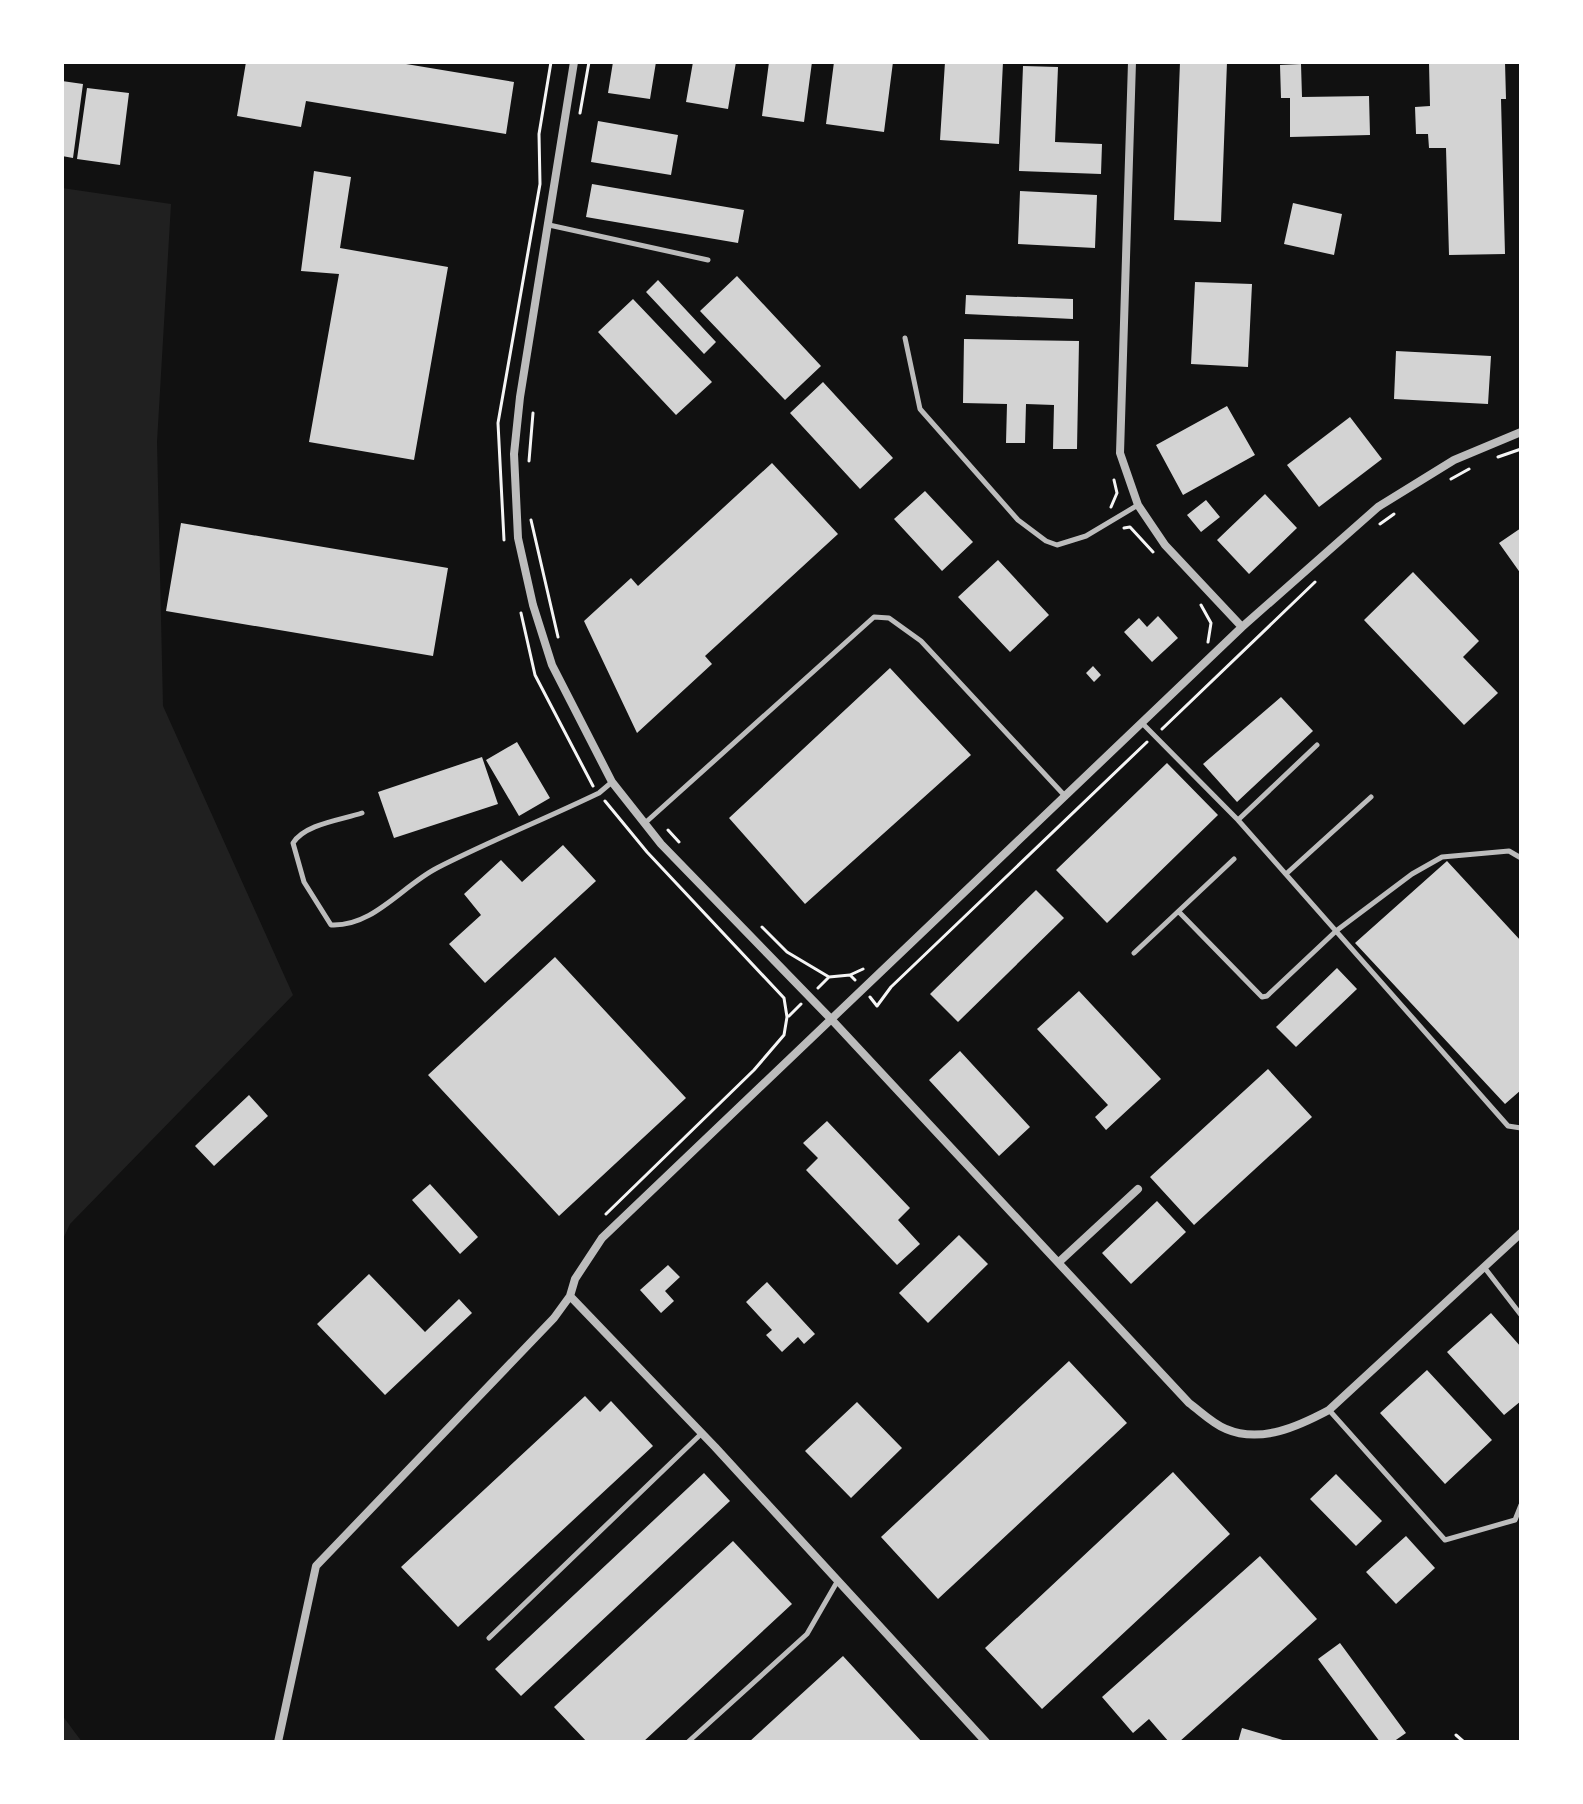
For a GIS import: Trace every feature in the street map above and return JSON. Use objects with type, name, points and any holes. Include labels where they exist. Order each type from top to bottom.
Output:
[{"type":"street","points":[[574,62],[520,397],[514,454],[518,538],[533,605],[552,665],[612,782],[645,824],[1189,1403],[1226,1429],[1258,1433],[1292,1430],[1329,1410],[1521,1233]]},
{"type":"street","points":[[1132,62],[1120,453],[1138,505],[1165,545],[1242,627]]},
{"type":"street","points":[[278,1742],[316,1566],[554,1318],[608,1233],[1067,798],[1242,627],[1378,507],[1454,460],[1521,432]]},
{"type":"street","points":[[1059,1262],[1138,1189]]},
{"type":"street","points":[[570,1296],[702,1433],[986,1742]]},
{"type":"lane","points":[[549,225],[708,260]]},
{"type":"lane","points":[[905,338],[920,409],[1018,520],[1046,541],[1057,545],[1086,536],[1138,505]]},
{"type":"lane","points":[[645,824],[874,617],[889,618],[921,641],[1067,798]]},
{"type":"lane","points":[[1143,724],[1238,820],[1508,1126],[1521,1128]]},
{"type":"lane","points":[[1238,820],[1317,745]]},
{"type":"lane","points":[[362,813],[317,827],[298,836],[293,843],[304,882],[331,925],[343,925],[381,909],[434,869],[599,793],[612,782]]},
{"type":"lane","points":[[1286,874],[1371,797]]},
{"type":"lane","points":[[1179,912],[1262,997],[1267,996],[1336,931],[1412,874],[1442,857],[1509,851],[1521,858]]},
{"type":"lane","points":[[1134,953],[1234,859]]},
{"type":"lane","points":[[1483,1266],[1521,1315]]},
{"type":"lane","points":[[1329,1410],[1445,1540],[1515,1520],[1521,1505]]},
{"type":"lane","points":[[489,1638],[702,1433]]},
{"type":"lane","points":[[688,1742],[807,1634],[837,1582]]},
{"type":"path","points":[[506,547],[498,423],[540,184],[539,134],[551,62]]},
{"type":"path","points":[[579,119],[589,62]]},
{"type":"path","points":[[528,464],[533,405]]},
{"type":"path","points":[[1493,459],[1521,449]]},
{"type":"path","points":[[1439,485],[1479,463]]},
{"type":"path","points":[[1114,479],[1117,493],[1105,516],[1111,530],[1130,527],[1161,561]]},
{"type":"path","points":[[529,507],[542,579],[560,644]]},
{"type":"path","points":[[1370,532],[1402,508]]},
{"type":"path","points":[[850,975],[877,1006],[891,987],[1315,582]]},
{"type":"path","points":[[1192,594],[1211,623],[1208,644]]},
{"type":"path","points":[[519,604],[535,675],[562,733],[599,793],[647,852],[784,998],[787,1017],[784,1035],[754,1070],[609,1210],[604,1219],[608,1233]]},
{"type":"path","points":[[654,815],[686,850]]},
{"type":"path","points":[[758,923],[787,952],[829,977],[850,975],[867,968]]},
{"type":"path","points":[[787,1017],[829,977]]},
{"type":"path","points":[[1456,1735],[1464,1742]]},
{"type":"shaded area","points":[[62,188],[171,204],[157,442],[163,706],[293,995],[70,1224],[62,1241]]},
{"type":"shaded area","points":[[62,1715],[82,1742],[62,1742]]},
{"type":"building","points":[[246,62],[394,62],[514,82],[506,134],[306,101],[301,127],[237,116]]},
{"type":"building","points":[[613,62],[656,62],[650,99],[608,93]]},
{"type":"building","points":[[693,62],[736,62],[728,109],[686,102]]},
{"type":"building","points":[[769,62],[812,62],[804,122],[762,116]]},
{"type":"building","points":[[834,62],[893,62],[884,132],[826,124]]},
{"type":"building","points":[[945,62],[1003,62],[999,144],[940,140]]},
{"type":"building","points":[[1180,62],[1227,62],[1221,222],[1174,220]]},
{"type":"building","points":[[1505,62],[1506,99],[1501,99],[1505,254],[1449,255],[1446,148],[1429,148],[1428,134],[1416,134],[1415,107],[1430,106],[1429,63]]},
{"type":"building","points":[[1301,64],[1302,97],[1369,96],[1370,135],[1290,137],[1290,98],[1281,98],[1280,65]]},
{"type":"building","points":[[1023,66],[1058,67],[1055,142],[1102,144],[1101,174],[1019,171]]},
{"type":"building","points":[[62,81],[83,84],[73,158],[62,156]]},
{"type":"building","points":[[87,88],[129,93],[120,165],[77,159]]},
{"type":"building","points":[[598,121],[678,135],[671,175],[591,162]]},
{"type":"building","points":[[314,171],[351,177],[340,248],[448,267],[414,460],[309,442],[339,274],[301,271]]},
{"type":"building","points":[[592,184],[744,210],[738,243],[586,217]]},
{"type":"building","points":[[1020,191],[1097,195],[1095,248],[1018,244]]},
{"type":"building","points":[[1293,203],[1342,214],[1334,255],[1284,244]]},
{"type":"building","points":[[737,276],[821,366],[785,400],[700,311]]},
{"type":"building","points":[[658,280],[716,342],[704,354],[646,292]]},
{"type":"building","points":[[1195,282],[1252,284],[1248,367],[1191,364]]},
{"type":"building","points":[[966,295],[1073,299],[1073,319],[965,314]]},
{"type":"building","points":[[633,299],[712,382],[676,415],[598,332]]},
{"type":"building","points":[[964,339],[1079,341],[1077,449],[1053,449],[1054,405],[1026,404],[1025,443],[1006,443],[1007,404],[963,403]]},
{"type":"building","points":[[1396,351],[1491,356],[1488,404],[1394,399]]},
{"type":"building","points":[[823,382],[893,458],[860,489],[790,413]]},
{"type":"building","points":[[1227,406],[1255,455],[1183,495],[1156,445]]},
{"type":"building","points":[[1350,417],[1382,459],[1319,507],[1287,465]]},
{"type":"building","points":[[772,463],[838,534],[705,656],[712,664],[637,733],[584,621],[631,578],[638,586]]},
{"type":"building","points":[[925,491],[973,542],[942,571],[894,519]]},
{"type":"building","points":[[1265,494],[1297,528],[1249,574],[1217,540]]},
{"type":"building","points":[[1206,500],[1220,517],[1201,532],[1187,515]]},
{"type":"building","points":[[181,523],[448,568],[433,656],[166,611]]},
{"type":"building","points":[[1521,528],[1521,574],[1499,543]]},
{"type":"building","points":[[998,560],[1049,615],[1010,652],[958,597]]},
{"type":"building","points":[[1413,572],[1479,641],[1463,657],[1498,693],[1464,725],[1364,620]]},
{"type":"building","points":[[1158,616],[1178,638],[1152,662],[1124,632],[1139,618],[1147,627]]},
{"type":"building","points":[[1093,666],[1101,675],[1094,682],[1086,673]]},
{"type":"building","points":[[890,668],[971,755],[805,904],[729,818]]},
{"type":"building","points":[[1281,697],[1313,731],[1237,802],[1203,764]]},
{"type":"building","points":[[517,742],[550,798],[519,816],[486,760]]},
{"type":"building","points":[[482,757],[498,804],[394,838],[378,792]]},
{"type":"building","points":[[1167,763],[1218,815],[1107,923],[1056,870]]},
{"type":"building","points":[[563,845],[596,881],[485,983],[449,944],[481,915],[464,894],[501,860],[522,882]]},
{"type":"building","points":[[1447,861],[1521,941],[1521,1090],[1505,1104],[1355,943]]},
{"type":"building","points":[[1036,890],[1064,918],[958,1022],[930,994]]},
{"type":"building","points":[[555,957],[686,1098],[559,1216],[428,1075]]},
{"type":"building","points":[[1337,968],[1357,989],[1296,1047],[1276,1027]]},
{"type":"building","points":[[1079,991],[1161,1079],[1106,1130],[1095,1117],[1108,1105],[1037,1029]]},
{"type":"building","points":[[960,1051],[1030,1127],[999,1156],[929,1080]]},
{"type":"building","points":[[1268,1069],[1312,1117],[1194,1225],[1150,1177]]},
{"type":"building","points":[[249,1095],[268,1116],[214,1166],[195,1146]]},
{"type":"building","points":[[827,1121],[910,1208],[898,1220],[920,1244],[897,1265],[806,1170],[818,1158],[803,1143]]},
{"type":"building","points":[[430,1184],[478,1237],[460,1254],[412,1200]]},
{"type":"building","points":[[1157,1201],[1186,1232],[1131,1284],[1102,1253]]},
{"type":"building","points":[[959,1235],[988,1264],[928,1323],[899,1293]]},
{"type":"building","points":[[668,1265],[680,1277],[665,1291],[674,1301],[661,1313],[640,1290]]},
{"type":"building","points":[[369,1274],[425,1332],[459,1299],[472,1313],[385,1395],[317,1324]]},
{"type":"building","points":[[767,1282],[815,1334],[804,1344],[798,1337],[782,1352],[766,1335],[772,1330],[746,1302]]},
{"type":"building","points":[[1491,1313],[1521,1347],[1521,1401],[1504,1415],[1447,1352]]},
{"type":"building","points":[[1069,1361],[1127,1423],[938,1599],[881,1537]]},
{"type":"building","points":[[1427,1370],[1492,1440],[1445,1484],[1380,1413]]},
{"type":"building","points":[[585,1396],[600,1412],[611,1401],[653,1446],[458,1627],[401,1567]]},
{"type":"building","points":[[857,1402],[902,1448],[851,1498],[805,1451]]},
{"type":"building","points":[[1173,1472],[1230,1534],[1042,1709],[985,1648]]},
{"type":"building","points":[[704,1473],[730,1501],[521,1696],[495,1669]]},
{"type":"building","points":[[1336,1474],[1382,1521],[1356,1546],[1310,1499]]},
{"type":"building","points":[[1406,1536],[1435,1568],[1396,1604],[1366,1572]]},
{"type":"building","points":[[733,1541],[792,1604],[643,1742],[587,1742],[554,1707]]},
{"type":"building","points":[[1260,1556],[1317,1619],[1179,1742],[1169,1742],[1149,1719],[1133,1733],[1102,1697]]},
{"type":"building","points":[[1340,1643],[1406,1733],[1393,1742],[1380,1742],[1318,1659]]},
{"type":"building","points":[[843,1656],[922,1742],[749,1742]]},
{"type":"building","points":[[1242,1728],[1286,1741],[1286,1742],[1238,1742]]}]
